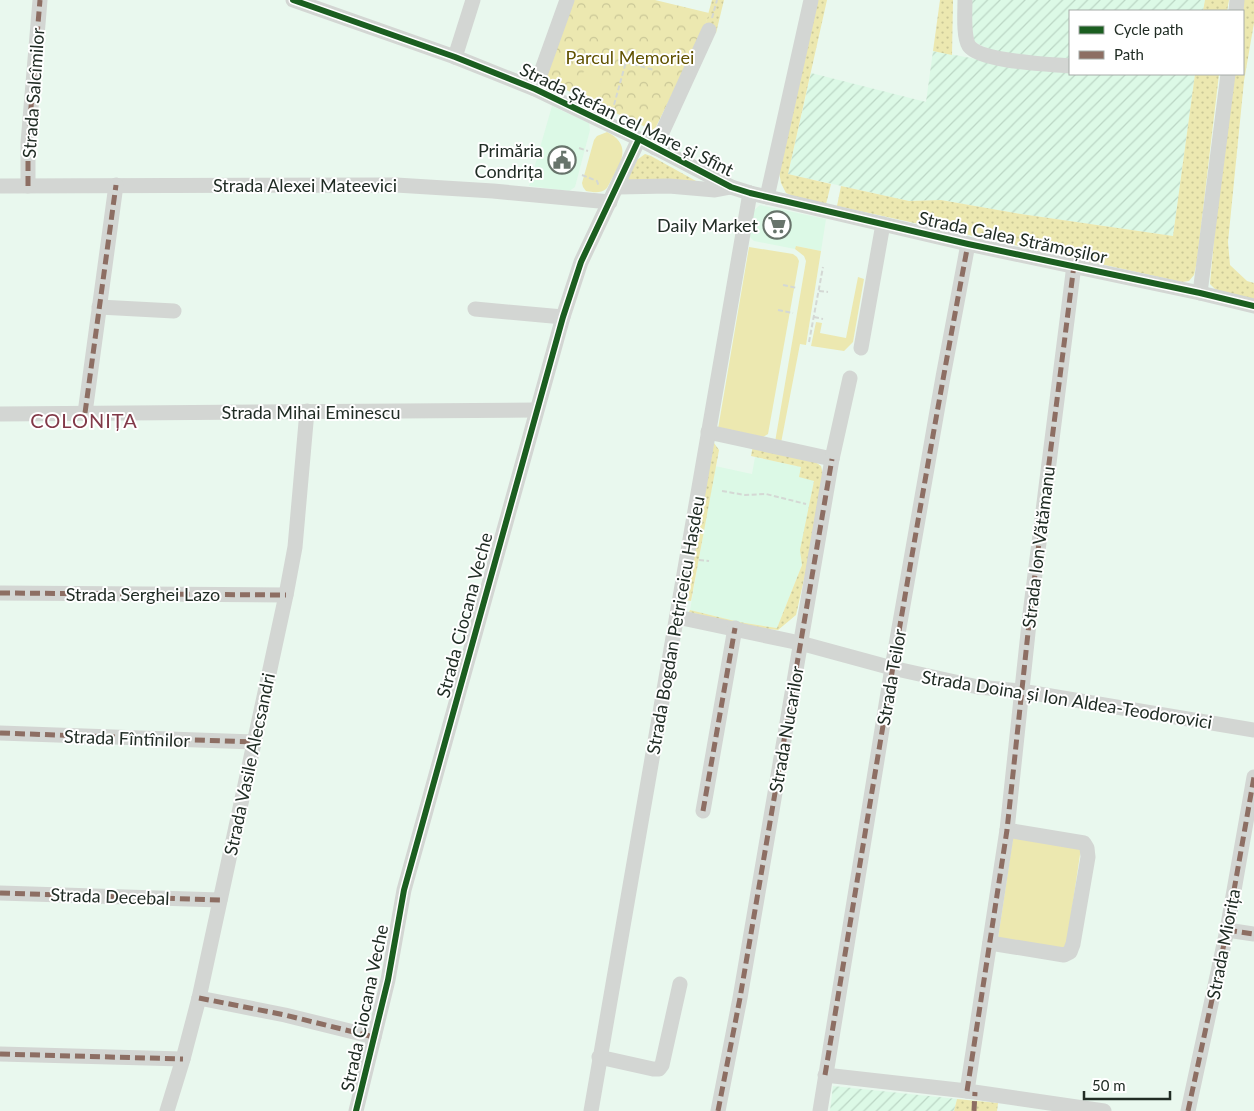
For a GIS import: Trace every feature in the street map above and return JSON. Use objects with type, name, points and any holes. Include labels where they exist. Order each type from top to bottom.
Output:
[{"type":"street","name":"Strada Salcîmilor","points":[[28,186],[28,144],[40,0]]},
{"type":"street","name":"Strada Ștefan cel Mare și Sfînt","points":[[293,0],[455,57],[535,89],[731,187],[750,194],[766,197]]},
{"type":"street","points":[[455,57],[473,0]]},
{"type":"street","points":[[535,89],[567,0]]},
{"type":"street","points":[[766,197],[811,0]]},
{"type":"street","points":[[964,0],[966,37],[970,46],[998,58],[1018,62],[1069,66]]},
{"type":"street","points":[[655,148],[709,30]]},
{"type":"street","points":[[1200,293],[1228,75]]},
{"type":"street","name":"Strada Ciocana Veche","points":[[356,1111],[388,980],[404,890],[562,317],[581,262],[607,202],[618,187],[639,140]]},
{"type":"street","points":[[85,413],[116,185]]},
{"type":"street","name":"Strada Alexei Mateevici","points":[[0,186],[396,185],[494,191],[607,202]]},
{"type":"street","points":[[618,187],[669,186],[715,190],[731,187]]},
{"type":"street","name":"Strada Bogdan Petriceicu Hașdeu","points":[[590,1111],[750,194]]},
{"type":"street","name":"Strada Calea Strămoșilor","points":[[766,197],[968,244],[1254,306]]},
{"type":"street","points":[[860,348],[882,224]]},
{"type":"street","name":"Strada Teilor","points":[[820,1111],[892,668],[968,244]]},
{"type":"street","name":"Strada Ion Vătămanu","points":[[967,1091],[1008,830],[1021,691],[1074,266]]},
{"type":"street","points":[[99,307],[174,311]]},
{"type":"street","points":[[475,309],[562,317]]},
{"type":"street","name":"Strada Nucarilor","points":[[718,1111],[832,459],[850,378]]},
{"type":"street","name":"Strada Mihai Eminescu","points":[[0,414],[536,410]]},
{"type":"street","name":"Strada Vasile Alecsandri","points":[[167,1111],[183,1059],[198,998],[286,595],[295,547],[307,411]]},
{"type":"street","points":[[708,432],[832,459]]},
{"type":"street","name":"Strada Serghei Lazo","points":[[0,593],[286,595]]},
{"type":"street","name":"Strada Doina și Ion Aldea-Teodorovici","points":[[677,617],[800,642],[892,668],[978,687],[1021,691],[1254,730]]},
{"type":"street","points":[[703,811],[735,628]]},
{"type":"street","name":"Strada Fîntînilor","points":[[0,732],[254,742]]},
{"type":"street","name":"Strada Miorița","points":[[1188,1111],[1227,930],[1254,777]]},
{"type":"street","points":[[990,943],[1064,955],[1070,952],[1088,857],[1087,848],[1084,844],[1008,830]]},
{"type":"street","name":"Strada Decebal","points":[[0,892],[220,900]]},
{"type":"street","points":[[1227,930],[1254,934]]},
{"type":"street","points":[[599,1057],[659,1069],[662,1065],[680,984]]},
{"type":"street","points":[[198,998],[285,1014],[374,1037]]},
{"type":"street","points":[[0,1054],[183,1059]]},
{"type":"street","points":[[825,1075],[967,1091],[1104,1111]]},
{"type":"path","points":[[709,30],[717,0]]},
{"type":"path","points":[[611,115],[628,51]]},
{"type":"path","points":[[626,62],[654,70]]},
{"type":"path","points":[[579,148],[588,151]]},
{"type":"path","points":[[582,175],[597,181],[607,202]]},
{"type":"path","points":[[809,342],[823,268]]},
{"type":"path","points":[[782,285],[797,288]]},
{"type":"path","points":[[819,290],[828,292]]},
{"type":"path","points":[[778,310],[793,313]]},
{"type":"path","points":[[814,317],[823,319]]},
{"type":"path","points":[[722,491],[745,495],[766,494],[806,504]]},
{"type":"shaded area","points":[[970,0],[1205,0],[1203,10],[1069,10],[1069,61],[999,53],[975,42],[970,33]]},
{"type":"shaded area","points":[[933,51],[998,63],[1069,70],[1069,75],[1195,75],[1173,236],[941,200],[909,201],[788,174],[811,73],[926,102]]},
{"type":"shaded area","points":[[552,106],[589,123],[590,130],[575,187],[569,191],[529,186]]},
{"type":"shaded area","points":[[760,205],[826,219],[821,251],[797,246],[795,249],[754,241],[748,235],[753,211]]},
{"type":"shaded area","points":[[755,457],[801,467],[814,481],[801,550],[802,565],[777,628],[739,622],[690,610],[715,466],[752,474]]},
{"type":"shaded area","points":[[833,1086],[957,1099],[954,1111],[830,1111]]},
{"type":"green space","name":"Parcul Memoriei","points":[[570,0],[655,0],[709,13],[704,29],[654,131],[543,79]]},
{"type":"green space","points":[[712,0],[724,0],[716,33],[704,29]]},
{"type":"green space","points":[[817,0],[827,0],[788,174],[831,184],[826,204],[798,198],[786,193],[781,183],[779,172]]},
{"type":"green space","points":[[940,0],[953,0],[952,55],[933,51]]},
{"type":"green space","points":[[1205,0],[1229,0],[1227,10],[1203,10]]},
{"type":"green space","points":[[1242,0],[1254,0],[1254,23],[1244,81],[1228,242],[1230,265],[1247,281],[1254,283],[1254,300],[1218,292],[1210,284],[1219,185],[1233,75],[1244,75],[1244,10],[1242,10]]},
{"type":"green space","points":[[584,71],[603,79],[596,95],[577,87]]},
{"type":"green space","points":[[1195,75],[1219,75],[1197,261],[1194,275],[1189,281],[1182,282],[837,206],[841,186],[909,201],[941,200],[1173,236]]},
{"type":"green space","points":[[607,132],[614,136],[622,146],[620,163],[604,191],[586,191],[582,183],[594,140],[597,136]]},
{"type":"green space","points":[[645,154],[705,186],[629,181],[628,178],[637,160]]},
{"type":"green space","points":[[796,246],[821,251],[806,345],[800,344],[781,443],[775,442],[806,261],[804,256],[795,249]]},
{"type":"green space","points":[[749,247],[793,254],[799,261],[768,434],[763,437],[718,429]]},
{"type":"green space","points":[[858,277],[864,279],[853,342],[844,351],[811,346],[816,322],[822,323],[820,333],[846,338]]},
{"type":"green space","points":[[714,443],[719,450],[691,601],[685,600]]},
{"type":"green space","points":[[753,445],[814,461],[821,466],[823,474],[807,566],[796,615],[778,630],[752,627],[689,612],[690,610],[739,622],[777,628],[802,565],[800,550],[814,481],[799,477],[801,467],[751,456]]},
{"type":"green space","points":[[1013,838],[1081,848],[1066,949],[998,938]]},
{"type":"green space","points":[[957,1099],[998,1103],[997,1111],[954,1111]]},
{"type":"marked path","points":[[28,186],[28,143],[40,0]]},
{"type":"marked path","points":[[85,413],[116,185]]},
{"type":"marked path","points":[[825,1075],[912,555],[968,244]]},
{"type":"marked path","points":[[967,1091],[1007,830],[1030,614],[1074,265]]},
{"type":"marked path","points":[[718,1111],[740,998],[832,459]]},
{"type":"marked path","points":[[0,593],[286,595]]},
{"type":"marked path","points":[[703,811],[735,628]]},
{"type":"marked path","points":[[0,733],[254,742]]},
{"type":"marked path","points":[[1188,1111],[1227,930],[1254,777]]},
{"type":"marked path","points":[[0,893],[220,900]]},
{"type":"marked path","points":[[1227,930],[1254,934]]},
{"type":"marked path","points":[[199,998],[285,1015],[374,1037]]},
{"type":"marked path","points":[[0,1054],[183,1059]]},
{"type":"marked path","points":[[974,1111],[975,1092]]},
{"type":"cycle path","points":[[293,0],[455,57],[535,89],[639,139],[731,187],[968,244],[1254,306]]},
{"type":"cycle path","points":[[356,1111],[388,980],[404,890],[563,317],[581,262],[639,139]]},
{"type":"place","name":"Primăria Condrița","points":[[562,160]]},
{"type":"place","name":"Daily Market","points":[[777,225]]},
{"type":"district","name":"COLONIȚA","points":[[84,420]]}]
